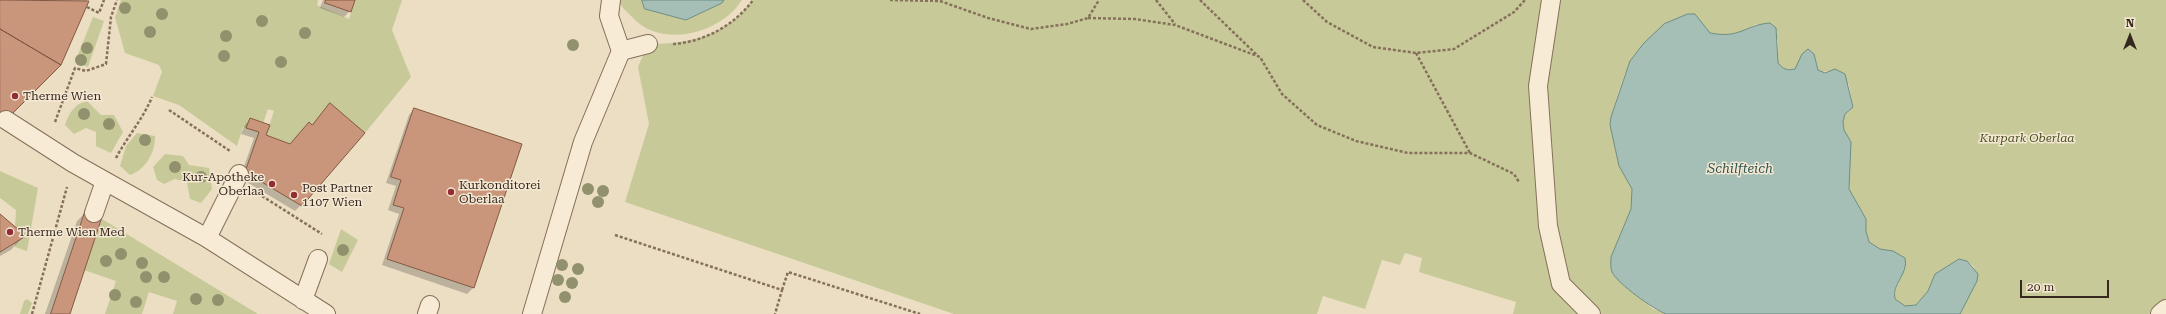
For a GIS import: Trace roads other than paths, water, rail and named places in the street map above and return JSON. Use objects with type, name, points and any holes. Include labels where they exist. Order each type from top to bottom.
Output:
[{"type":"street","points":[[532,314],[583,142],[621,51],[609,16],[611,0]]},
{"type":"street","points":[[1551,0],[1538,86],[1548,226],[1561,284],[1591,314]]},
{"type":"street","points":[[621,51],[648,44]]},
{"type":"street","points":[[6,120],[105,181],[207,238],[326,314]]},
{"type":"street","points":[[207,238],[239,174]]},
{"type":"street","points":[[94,213],[105,181]]},
{"type":"street","points":[[303,300],[318,259]]},
{"type":"street","points":[[2160,314],[2166,309]]},
{"type":"water","points":[[642,0],[724,0],[722,3],[686,20],[645,9]]},
{"type":"water","name":"Schilfteich","points":[[1688,14],[1695,14],[1710,33],[1736,33],[1754,26],[1770,23],[1776,28],[1778,63],[1783,68],[1787,70],[1795,69],[1802,54],[1808,49],[1814,54],[1818,70],[1825,73],[1835,69],[1845,74],[1853,107],[1845,114],[1843,122],[1844,130],[1851,142],[1849,189],[1866,219],[1866,231],[1869,242],[1880,249],[1893,251],[1905,258],[1905,269],[1895,289],[1895,299],[1905,306],[1916,305],[1928,291],[1935,274],[1959,259],[1967,261],[1978,274],[1977,281],[1960,314],[1666,314],[1636,296],[1621,283],[1611,270],[1611,257],[1631,209],[1632,189],[1619,166],[1610,125],[1611,117],[1630,61],[1644,43],[1664,24]]},
{"type":"place","name":"Therme Wien","points":[[15,96]]},
{"type":"place","name":"Kur-Apotheke Oberlaa","points":[[272,184]]},
{"type":"place","name":"Kurkonditorei Oberlaa","points":[[451,192]]},
{"type":"place","name":"Post Partner 1107 Wien","points":[[294,195]]},
{"type":"place","name":"Therme Wien Med","points":[[10,232]]},
{"type":"park label","name":"Kurpark Oberlaa","points":[[2027,138]]}]
